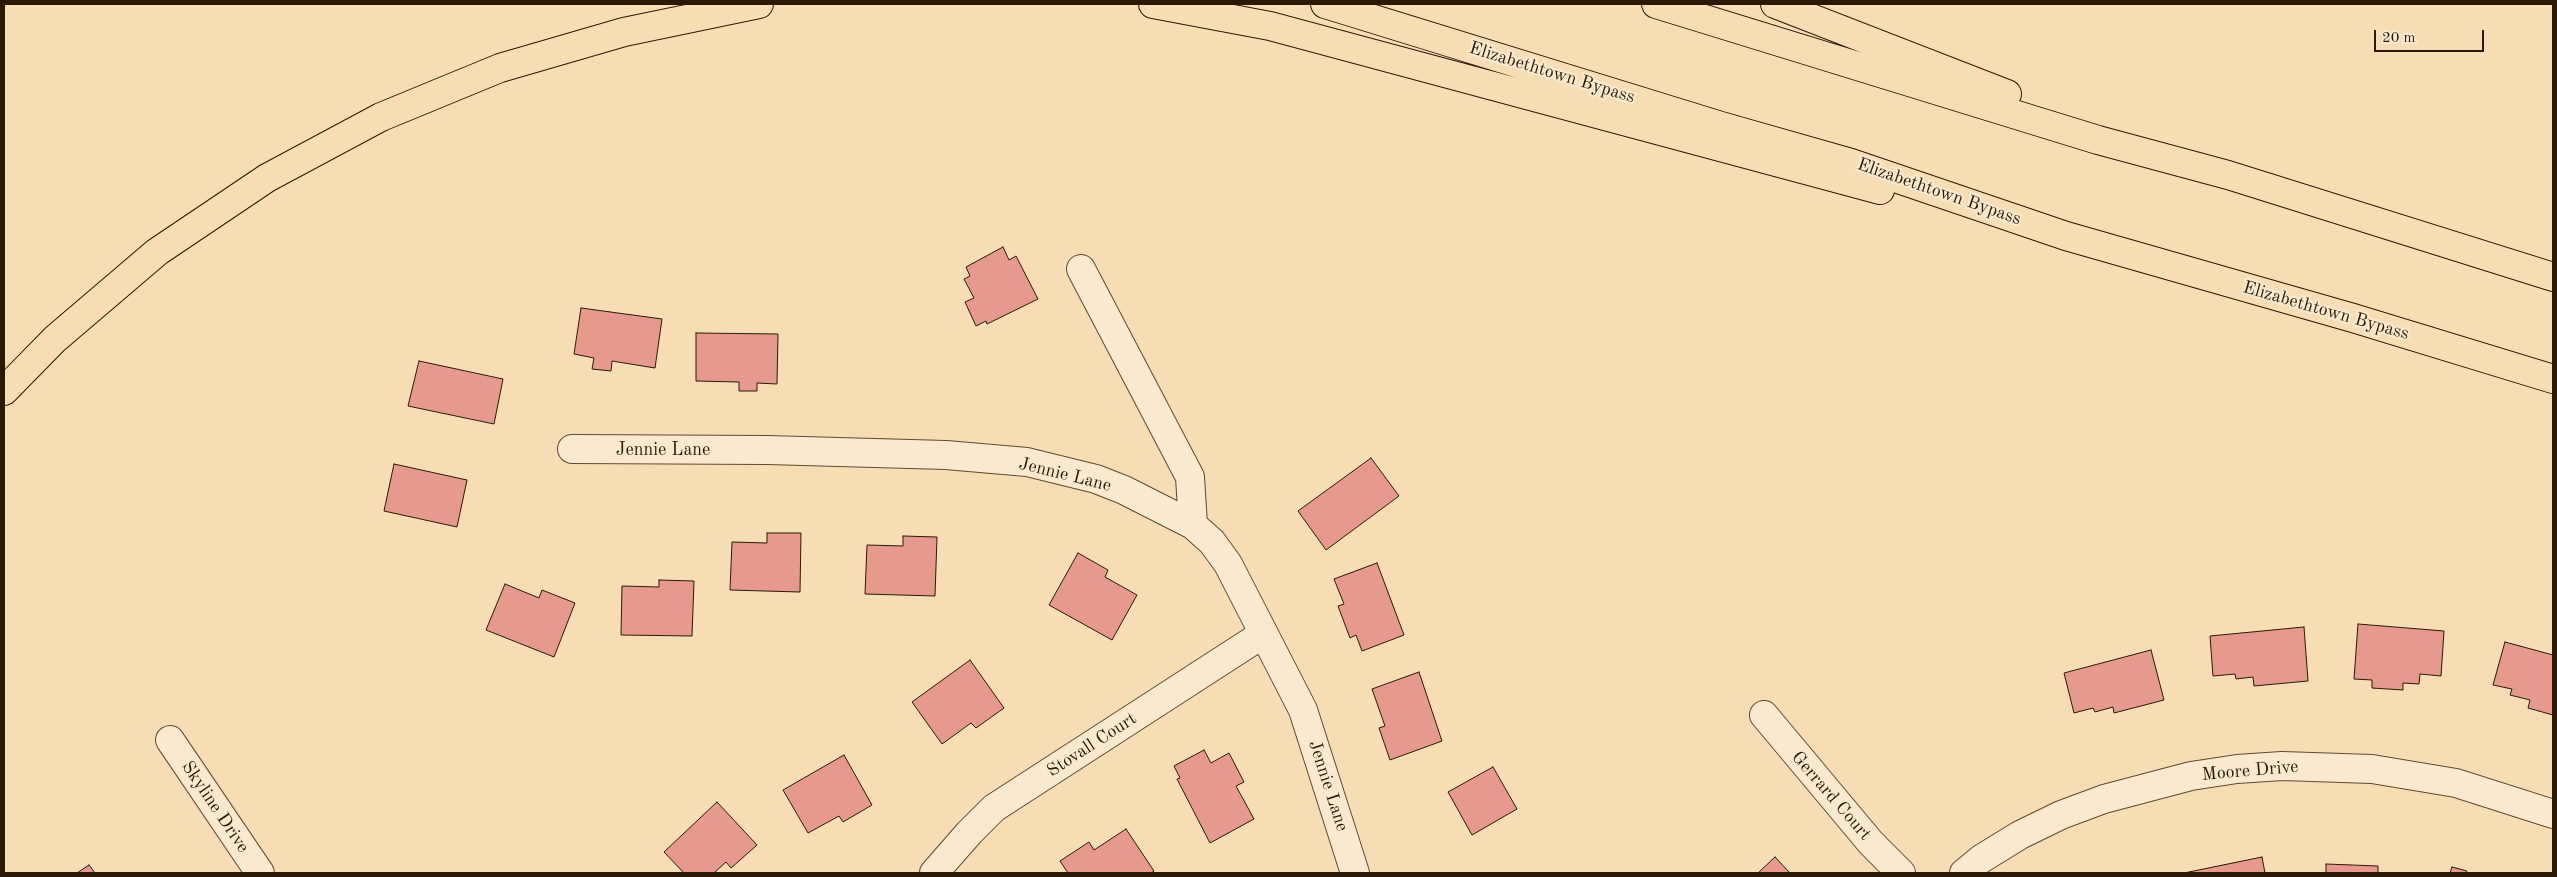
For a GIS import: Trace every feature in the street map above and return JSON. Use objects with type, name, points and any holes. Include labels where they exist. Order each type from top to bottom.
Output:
[{"type":"highway","points":[[4,391],[55,339],[157,252],[267,178],[381,117],[510,65],[624,32],[759,4]]},
{"type":"highway","points":[[1153,4],[1270,26],[1804,171],[2066,236]]},
{"type":"highway","name":"Elizabethtown Bypass","points":[[1325,4],[1721,126],[1851,162],[2066,236],[2352,318],[2553,379]]},
{"type":"highway","points":[[1656,4],[2098,140],[2200,167],[2553,277]]},
{"type":"highway","points":[[1775,4],[2200,167]]},
{"type":"street","points":[[1081,269],[1190,477],[1192,525]]},
{"type":"street","name":"Jennie Lane","points":[[572,450],[767,450],[946,454],[1027,462],[1096,479],[1124,490],[1192,525],[1212,542],[1228,564],[1303,710],[1355,873]]},
{"type":"street","name":"Stovall Court","points":[[934,873],[994,808],[1263,634]]},
{"type":"street","name":"Gerrard Court","points":[[1764,716],[1871,843],[1901,873]]},
{"type":"street","name":"Skyline Drive","points":[[170,740],[260,873]]},
{"type":"street","name":"Moore Drive","points":[[1964,873],[1980,859],[2020,834],[2104,799],[2191,776],[2237,769],[2282,766],[2372,768],[2456,783],[2553,814]]},
{"type":"building","points":[[1003,247],[1009,260],[1016,256],[1038,299],[987,324],[986,321],[976,326],[965,302],[974,298],[964,279],[970,276],[966,267]]},
{"type":"building","points":[[581,308],[662,319],[655,368],[612,361],[611,371],[592,369],[594,358],[574,354]]},
{"type":"building","points":[[696,333],[778,334],[777,384],[757,383],[757,391],[739,391],[739,382],[696,381]]},
{"type":"building","points":[[419,361],[503,379],[494,424],[408,406]]},
{"type":"building","points":[[1371,458],[1399,496],[1326,550],[1298,511]]},
{"type":"building","points":[[394,464],[467,480],[457,527],[384,511]]},
{"type":"building","points":[[767,533],[801,533],[800,592],[730,590],[732,542],[767,543]]},
{"type":"building","points":[[903,536],[937,537],[935,596],[865,594],[867,545],[903,546]]},
{"type":"building","points":[[1078,553],[1108,570],[1105,577],[1137,595],[1112,640],[1049,605]]},
{"type":"building","points":[[1377,563],[1404,635],[1362,651],[1356,635],[1350,638],[1338,606],[1344,604],[1334,579]]},
{"type":"building","points":[[659,580],[694,581],[692,636],[621,635],[622,586],[659,587]]},
{"type":"building","points":[[505,584],[539,598],[542,590],[575,603],[554,657],[486,630]]},
{"type":"building","points":[[2358,624],[2444,631],[2441,676],[2420,674],[2419,684],[2403,683],[2403,690],[2372,688],[2372,680],[2354,679]]},
{"type":"building","points":[[2304,627],[2308,681],[2254,686],[2253,677],[2236,679],[2235,674],[2213,676],[2210,636]]},
{"type":"building","points":[[2505,642],[2553,655],[2553,715],[2528,708],[2530,700],[2510,695],[2512,689],[2493,685]]},
{"type":"building","points":[[2151,650],[2164,700],[2114,713],[2113,707],[2095,712],[2093,708],[2074,713],[2064,673]]},
{"type":"building","points":[[970,660],[1004,708],[976,728],[971,723],[942,744],[912,702]]},
{"type":"building","points":[[1419,672],[1442,741],[1390,760],[1379,728],[1385,726],[1372,689]]},
{"type":"building","points":[[1204,750],[1211,763],[1229,753],[1244,782],[1236,786],[1254,819],[1210,843],[1177,779],[1180,778],[1174,766]]},
{"type":"building","points":[[844,755],[872,805],[843,822],[839,816],[808,833],[783,790]]},
{"type":"building","points":[[1493,767],[1517,809],[1472,835],[1448,792]]},
{"type":"building","points":[[717,802],[757,845],[731,868],[726,862],[714,873],[684,873],[664,852]]},
{"type":"building","points":[[1126,829],[1154,871],[1151,873],[1068,873],[1060,861],[1089,842],[1094,850]]},
{"type":"building","points":[[1775,857],[1790,873],[1758,873]]},
{"type":"building","points":[[2262,857],[2265,873],[2184,873]]},
{"type":"building","points":[[2326,864],[2378,866],[2378,873],[2326,873]]},
{"type":"building","points":[[89,865],[95,873],[77,873]]},
{"type":"building","points":[[2452,867],[2467,871],[2466,873],[2450,873]]}]
